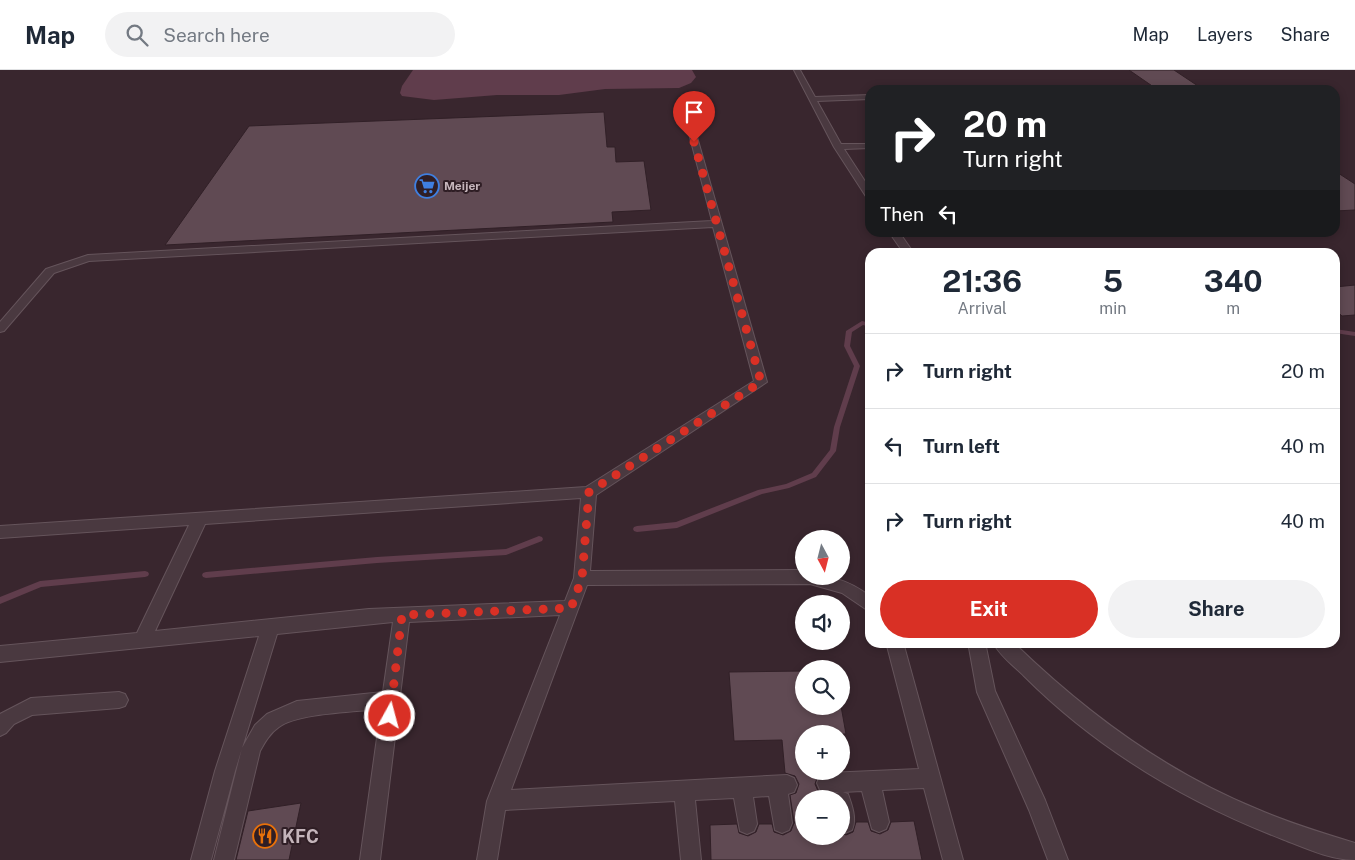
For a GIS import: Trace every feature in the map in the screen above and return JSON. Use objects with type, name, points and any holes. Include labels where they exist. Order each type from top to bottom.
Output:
[{"type":"lane","points":[[797,70],[814,99],[838,148],[865,188]]},
{"type":"lane","points":[[814,99],[865,97]]},
{"type":"lane","points":[[0,532],[589,492],[761,382],[685,108]]},
{"type":"lane","points":[[838,148],[865,146]]},
{"type":"lane","points":[[0,329],[50,271],[88,258],[717,224]]},
{"type":"lane","points":[[898,237],[905,248]]},
{"type":"lane","points":[[487,860],[497,801],[582,578],[589,492]]},
{"type":"lane","points":[[142,641],[200,518]]},
{"type":"lane","points":[[582,578],[810,577],[848,588],[865,601]]},
{"type":"lane","points":[[0,654],[270,628],[369,616],[571,608]]},
{"type":"lane","points":[[370,860],[402,615]]},
{"type":"lane","points":[[200,860],[224,771],[270,628]]},
{"type":"lane","points":[[896,648],[953,860]]},
{"type":"lane","points":[[977,648],[986,692],[1038,807],[1058,860]]},
{"type":"lane","points":[[1007,648],[1038,681],[1089,724],[1166,776],[1240,813],[1312,841],[1355,853]]},
{"type":"lane","points":[[224,860],[252,748],[261,731],[273,720],[297,710],[392,699]]},
{"type":"lane","points":[[0,727],[8,718],[31,707],[119,700]]},
{"type":"lane","points":[[840,790],[870,781],[931,778]]},
{"type":"lane","points":[[870,781],[879,822]]},
{"type":"lane","points":[[497,801],[782,785],[782,824]]},
{"type":"lane","points":[[742,788],[747,824]]},
{"type":"lane","points":[[684,792],[691,860]]},
{"type":"shaded area","points":[[413,70],[692,70],[696,77],[691,83],[679,88],[605,89],[559,95],[497,95],[434,100],[402,96],[400,93],[402,86]]},
{"type":"building","points":[[1129,70],[1174,70],[1196,85],[1151,85]]},
{"type":"building","name":"Meijer","points":[[604,112],[607,147],[615,147],[616,162],[644,161],[651,210],[612,212],[613,222],[165,245],[249,126]]},
{"type":"building","points":[[1340,174],[1355,184],[1355,210],[1340,211]]},
{"type":"building","points":[[1355,285],[1355,315],[1342,316],[1340,314],[1340,286]]},
{"type":"building","points":[[795,671],[795,715],[843,715],[844,725],[795,725],[795,776],[785,773],[782,740],[734,741],[729,672]]},
{"type":"building","points":[[797,780],[816,780],[815,784],[818,790],[797,790],[799,784]]},
{"type":"building","points":[[795,793],[795,822],[794,822],[790,795]]},
{"type":"building","name":"KFC","points":[[301,803],[289,860],[236,860],[248,811]]},
{"type":"building","points":[[914,821],[922,860],[711,860],[710,825],[737,824],[739,833],[748,836],[756,832],[759,824],[772,824],[774,832],[783,835],[791,831],[795,823],[795,845],[850,845],[850,833],[853,832],[856,822],[868,822],[871,831],[880,834],[888,830],[891,822]]},
{"type":"waterway","points":[[637,529],[677,525],[761,492],[787,486],[814,475],[833,451],[837,427],[857,366],[847,346],[849,331],[862,323],[865,324]]},
{"type":"waterway","points":[[1340,332],[1355,334]]},
{"type":"waterway","points":[[206,575],[377,560],[506,552],[539,539]]},
{"type":"waterway","points":[[0,601],[40,584],[145,574]]},
{"type":"place","name":"Meijer","points":[[427,186]]},
{"type":"place","name":"KFC","points":[[265,836]]},
{"type":"route","points":[[390,716],[402,615],[571,608],[582,578],[589,492],[761,382],[694,142]]}]
